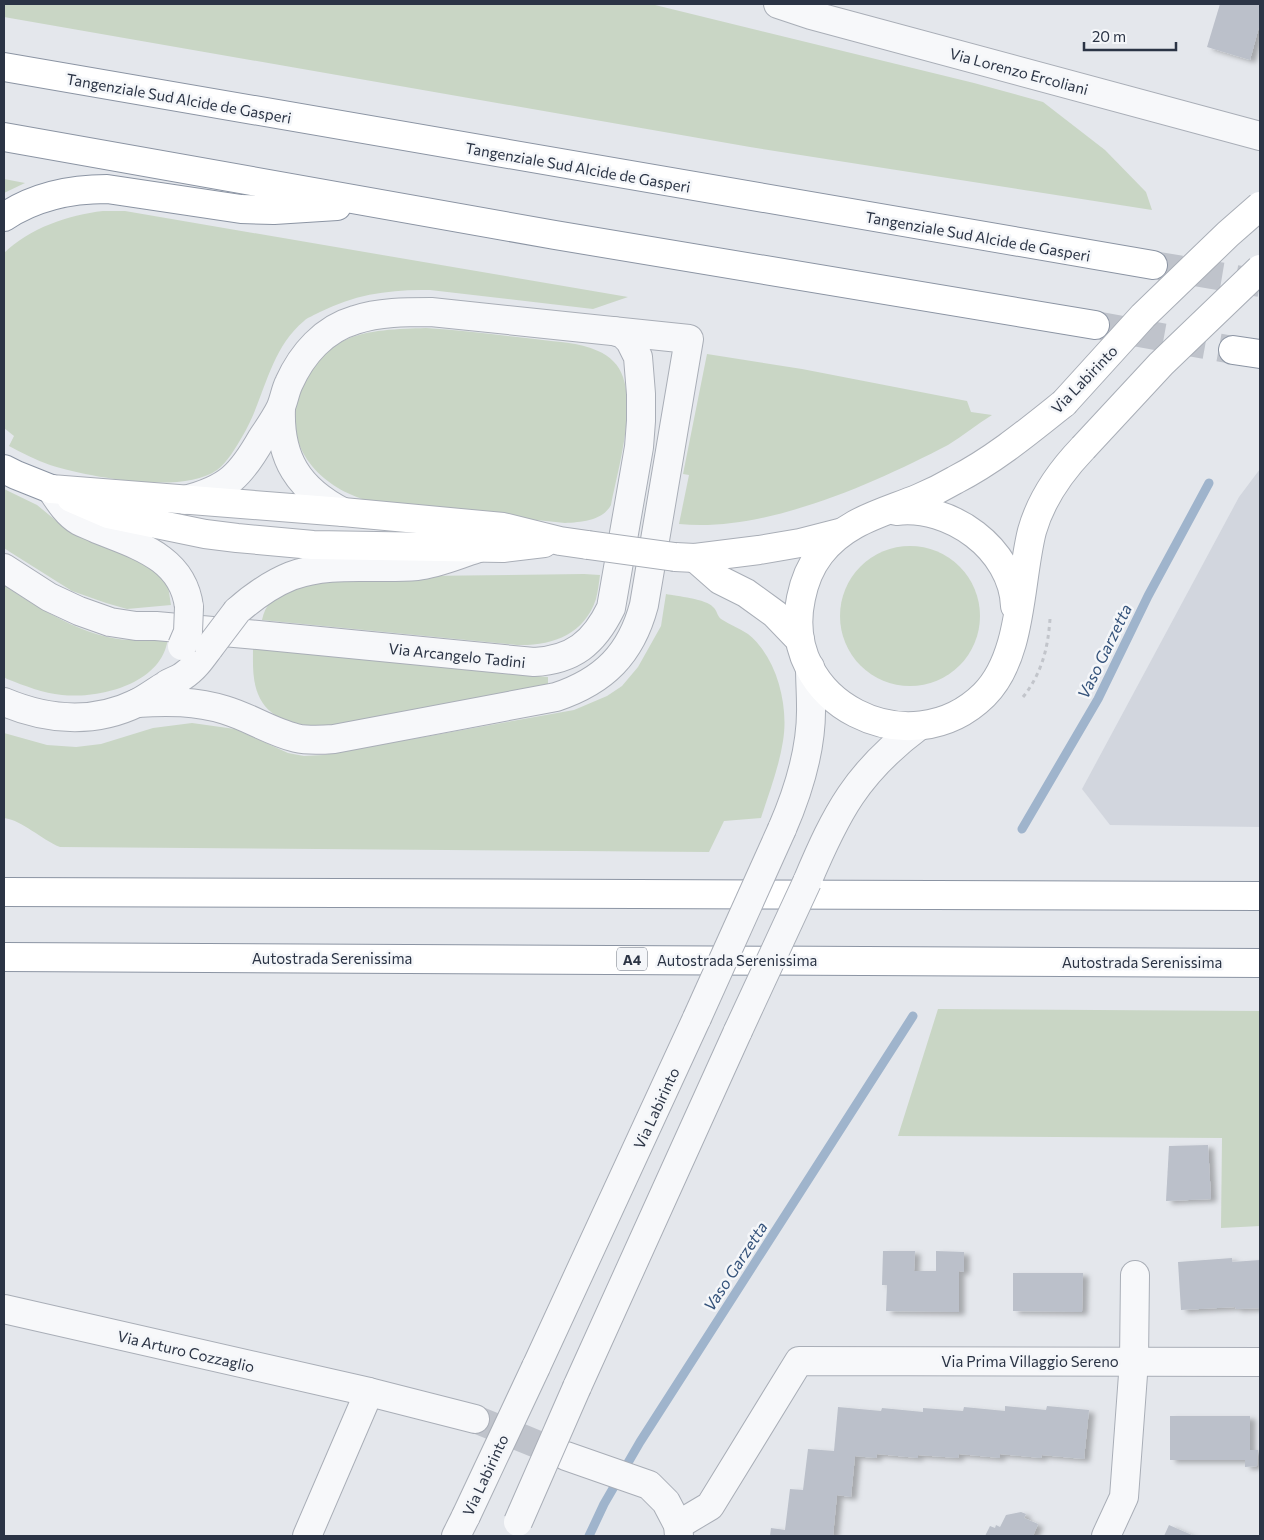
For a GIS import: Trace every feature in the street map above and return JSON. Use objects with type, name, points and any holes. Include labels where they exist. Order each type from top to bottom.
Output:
[{"type":"main road","name":"Tangenziale Sud Alcide de Gasperi","points":[[4,68],[1153,265]]},
{"type":"main road","points":[[4,137],[574,239],[1095,326]]},
{"type":"main road","points":[[4,217],[26,204],[46,197],[86,189],[107,188],[241,209],[302,209],[380,203]]},
{"type":"main road","name":"Via Labirinto","points":[[1260,206],[1228,234],[1143,316],[1064,403],[1014,442],[956,480],[919,498],[859,521],[839,533],[819,554],[805,581],[798,610],[800,640],[810,667],[822,686],[837,702],[855,714],[875,722],[897,726],[919,726],[943,720],[965,710],[984,694],[1000,675],[1010,652],[1026,557],[1033,528],[1045,500],[1056,481],[1068,464],[1161,364],[1260,269]]},
{"type":"main road","points":[[1233,350],[1260,354]]},
{"type":"main road","points":[[4,469],[16,476],[108,514],[213,535],[313,545],[503,548],[560,542]]},
{"type":"main road","points":[[51,489],[343,512],[503,527],[560,542],[685,558],[800,543],[839,533]]},
{"type":"main road","name":"Via Labirinto","points":[[880,513],[906,510],[932,512],[956,522],[978,536],[995,555],[1008,577],[1014,602],[1015,628]]},
{"type":"main road","points":[[685,558],[720,580],[746,593],[775,614],[800,640]]},
{"type":"main road","points":[[4,892],[1260,896]]},
{"type":"main road","name":"Autostrada Serenissima","points":[[4,957],[1260,963]]},
{"type":"street","name":"Via Lorenzo Ercoliani","points":[[778,4],[1260,136]]},
{"type":"street","points":[[4,702],[33,713],[68,718],[104,714],[137,703],[167,701],[204,705],[232,713],[297,738],[325,740],[556,697],[574,691],[591,682],[607,671],[620,656],[631,641],[639,623],[644,604],[689,339],[431,312],[404,312],[355,320],[332,330],[313,345],[298,366],[288,385],[280,408],[249,462],[236,476],[221,488],[186,500]]},
{"type":"street","name":"Via Arcangelo Tadini","points":[[4,568],[49,597],[79,612],[110,622],[136,626],[258,635],[534,662],[550,661],[566,656],[581,648],[594,637],[604,624],[611,608],[639,448],[641,394],[638,357],[630,341],[623,334],[614,331]]},
{"type":"street","points":[[280,408],[283,445],[299,478],[327,504],[343,512]]},
{"type":"street","points":[[51,489],[64,509],[79,521],[151,551],[164,560],[175,572],[183,586],[188,607],[188,632],[166,684]]},
{"type":"street","points":[[137,703],[166,684],[183,676],[198,664],[236,611],[271,585],[299,574],[336,568],[417,566],[435,563],[479,548]]},
{"type":"street","name":"Via Labirinto","points":[[461,1526],[698,1018],[794,803],[808,747],[812,707],[810,667]]},
{"type":"street","name":"Via Labirinto","points":[[515,1529],[577,1387],[807,882],[825,838],[848,797],[864,776],[880,758],[919,726]]},
{"type":"street","points":[[1106,1536],[1124,1497],[1134,1361],[1135,1275]]},
{"type":"street","name":"Via Arturo Cozzaglio","points":[[4,1310],[369,1392],[475,1419]]},
{"type":"street","name":"Via Prima Villaggio Sereno","points":[[678,1531],[710,1506],[799,1361],[1260,1362]]},
{"type":"street","points":[[307,1536],[369,1392]]},
{"type":"street","points":[[566,1456],[649,1485],[666,1502],[678,1531]]},
{"type":"shaded area","points":[[1260,469],[1260,827],[1110,825],[1082,789],[1239,497]]},
{"type":"green space","points":[[4,4],[651,4],[974,83],[1043,102],[1105,150],[1146,192],[1152,210],[750,147],[4,17]]},
{"type":"green space","points":[[4,179],[25,183],[4,193]]},
{"type":"green space","points":[[103,211],[125,211],[628,297],[593,309],[430,290],[402,290],[374,294],[347,301],[307,318],[282,346],[250,422],[228,459],[217,470],[201,477],[159,483],[111,478],[67,470],[29,456],[9,446],[14,436],[4,428],[4,253],[26,236],[50,224],[63,219]]},
{"type":"green space","points":[[426,328],[575,344],[598,351],[614,361],[623,377],[627,407],[621,458],[611,505],[607,510],[591,520],[565,523],[383,504],[359,498],[338,488],[320,475],[306,458],[298,439],[295,419],[298,396],[313,368],[333,347],[352,337],[383,330]]},
{"type":"green space","points":[[707,354],[802,369],[967,401],[971,412],[992,415],[948,445],[852,490],[782,513],[746,521],[712,525],[679,524],[689,475],[683,474]]},
{"type":"green space","points":[[4,489],[37,505],[65,528],[85,539],[150,568],[164,579],[168,586],[171,605],[127,609],[106,603],[72,591],[4,548]]},
{"type":"green space","points":[[910,546],[924,547],[937,551],[959,567],[975,589],[979,602],[979,630],[975,643],[959,665],[937,681],[924,685],[910,686],[896,685],[883,681],[861,665],[845,643],[841,630],[840,616],[841,602],[845,589],[861,567],[883,551],[896,547]]},
{"type":"green space","points":[[600,575],[596,599],[584,622],[565,636],[530,645],[262,620],[268,605],[278,595],[302,585],[335,579]]},
{"type":"green space","points":[[4,585],[64,621],[97,634],[130,640],[168,636],[164,652],[156,666],[143,676],[128,685],[95,694],[78,696],[55,694],[7,679],[4,677]]},
{"type":"green space","points":[[666,594],[710,604],[721,619],[748,634],[767,656],[779,683],[782,698],[784,713],[783,741],[761,818],[724,821],[709,852],[60,847],[25,826],[4,818],[4,733],[47,745],[76,747],[101,744],[153,728],[192,723],[235,729],[288,753],[304,756],[323,755],[574,710],[607,696],[622,686],[638,667],[661,626]]},
{"type":"green space","points":[[253,647],[548,677],[548,684],[336,725],[297,724],[284,720],[274,714],[265,706],[258,694],[253,671]]},
{"type":"green space","points":[[938,1009],[1260,1011],[1260,1226],[1221,1228],[1222,1138],[898,1136]]},
{"type":"building","points":[[1220,4],[1260,4],[1260,23],[1250,60],[1207,47]]},
{"type":"building","points":[[1208,1145],[1211,1199],[1166,1201],[1169,1146]]},
{"type":"building","points":[[883,1251],[915,1251],[914,1271],[936,1271],[936,1251],[964,1252],[964,1272],[959,1271],[959,1312],[886,1311],[887,1285],[882,1285]]},
{"type":"building","points":[[1232,1258],[1232,1262],[1260,1260],[1260,1308],[1236,1309],[1235,1307],[1181,1310],[1178,1262]]},
{"type":"building","points":[[1013,1273],[1083,1273],[1082,1312],[1013,1311]]},
{"type":"building","points":[[1005,1406],[1046,1410],[1047,1406],[1089,1410],[1084,1459],[1042,1455],[1041,1458],[1000,1454],[1000,1458],[959,1454],[958,1458],[918,1455],[918,1458],[877,1454],[876,1458],[855,1456],[851,1497],[837,1495],[833,1536],[770,1536],[771,1528],[785,1530],[790,1489],[803,1490],[808,1449],[834,1451],[838,1407],[881,1411],[882,1408],[923,1412],[923,1408],[963,1411],[964,1407],[1005,1411]]},
{"type":"building","points":[[1170,1416],[1250,1416],[1250,1450],[1258,1450],[1257,1466],[1245,1467],[1245,1460],[1170,1460]]},
{"type":"building","points":[[1021,1512],[1026,1514],[1024,1518],[1038,1524],[1033,1536],[985,1536],[990,1526],[995,1528],[996,1525],[1000,1527],[1006,1515]]},
{"type":"building","points":[[1169,1525],[1194,1536],[1164,1536]]},
{"type":"waterway","name":"Vaso Garzetta","points":[[1022,829],[1098,699],[1148,596],[1209,483]]},
{"type":"waterway","name":"Vaso Garzetta","points":[[589,1536],[604,1504],[640,1442],[913,1016]]},
{"type":"tunnel","points":[[1153,265],[1260,283]]},
{"type":"tunnel","points":[[1095,325],[1233,350]]},
{"type":"tunnel","points":[[475,1419],[566,1456]]}]
